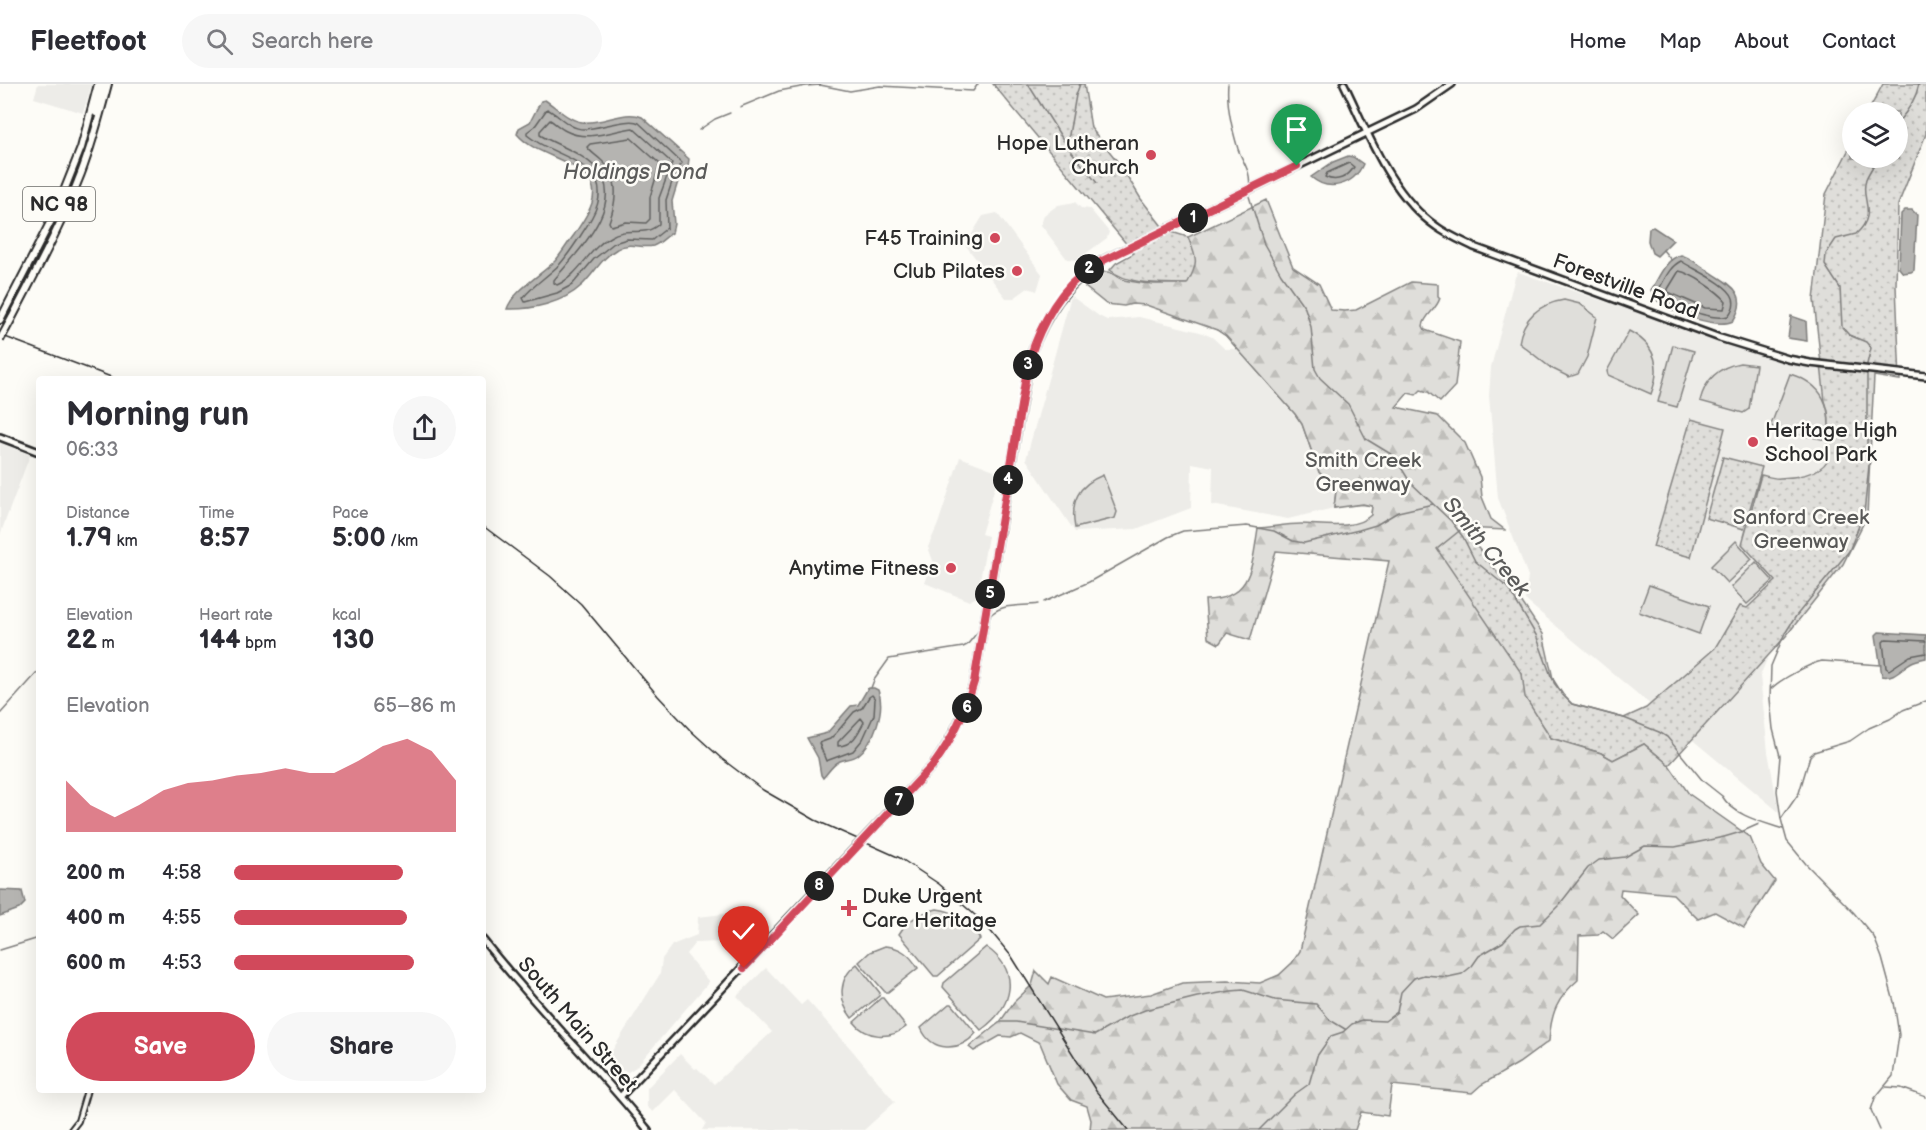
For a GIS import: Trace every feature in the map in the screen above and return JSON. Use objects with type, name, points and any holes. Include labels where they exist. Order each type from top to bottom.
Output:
[{"type":"highway","name":"NC 98","points":[[1,317],[56,211],[81,148],[99,84]]},
{"type":"highway","points":[[98,119],[95,115],[99,84]]},
{"type":"highway","name":"NC 98","points":[[0,340],[65,214],[86,159],[108,84]]},
{"type":"highway","points":[[65,214],[61,209],[81,156],[81,148]]},
{"type":"main road","name":"Forestville Road","points":[[1344,84],[1391,178],[1414,206],[1436,226],[1474,247],[1720,338],[1788,358],[1858,369],[1926,376]]},
{"type":"main road","points":[[620,1097],[934,764],[957,730],[974,682],[1030,356],[1050,313],[1072,284],[1079,276],[1104,260],[1416,109],[1452,84]]},
{"type":"main road","points":[[0,437],[36,451]]},
{"type":"main road","name":"South Main Street","points":[[486,944],[564,1037],[648,1130]]},
{"type":"street","points":[[71,1130],[78,1121],[86,1093]]},
{"type":"shaded area","points":[[38,84],[92,84],[83,113],[34,98]]},
{"type":"shaded area","points":[[1075,202],[1081,208],[1090,209],[1109,232],[1107,238],[1077,260],[1067,259],[1041,225],[1044,215],[1058,205]]},
{"type":"shaded area","points":[[997,213],[1042,274],[1037,291],[1028,288],[1014,298],[1006,298],[963,242],[970,237],[983,216]]},
{"type":"shaded area","points":[[1518,272],[1773,359],[1812,367],[1867,373],[1778,633],[1760,676],[1768,752],[1779,812],[1525,600],[1528,576],[1498,498],[1489,396],[1491,367]]},
{"type":"shaded area","points":[[1071,296],[1107,320],[1139,317],[1200,332],[1212,337],[1225,349],[1236,349],[1302,424],[1319,472],[1336,491],[1334,508],[1288,519],[1212,505],[1213,467],[1192,463],[1191,508],[1136,529],[1075,532],[1026,459]]},
{"type":"shaded area","points":[[0,443],[30,455],[0,535]]},
{"type":"shaded area","points":[[960,457],[994,470],[997,480],[981,534],[988,536],[977,597],[969,601],[925,583],[933,561],[928,547]]},
{"type":"shaded area","points":[[732,913],[732,926],[720,942],[695,943],[686,954],[709,982],[636,1067],[628,1072],[620,1070],[608,1057],[660,974],[662,959],[672,945],[697,935],[698,917]]},
{"type":"shaded area","points":[[766,968],[801,1005],[807,1000],[895,1102],[864,1130],[702,1130],[706,1123],[675,1090],[653,1112],[647,1107],[647,1088],[680,1054],[714,1084],[772,1032],[737,996]]},
{"type":"green space","points":[[993,84],[1084,84],[1091,128],[1121,166],[1141,199],[1165,230],[1188,237],[1196,256],[1453,517],[1521,601],[1543,634],[1554,683],[1563,695],[1572,704],[1624,718],[1646,708],[1715,648],[1740,606],[1747,608],[1776,581],[1742,544],[1761,475],[1778,478],[1806,474],[1819,469],[1828,458],[1829,416],[1825,401],[1814,300],[1826,194],[1842,163],[1842,168],[1908,168],[1908,102],[1873,102],[1883,84],[1926,84],[1926,134],[1898,205],[1896,286],[1900,380],[1874,376],[1867,516],[1843,564],[1786,636],[1669,765],[1644,744],[1613,760],[1601,753],[1551,738],[1524,697],[1522,674],[1371,515],[1372,506],[1353,505],[1334,508],[1336,491],[1319,472],[1302,424],[1226,336],[1217,330],[1187,284],[1137,281],[1127,279],[1110,270],[1116,263],[1134,253]]},
{"type":"green space","name":"Smith Creek Greenway","points":[[1266,200],[1293,267],[1319,284],[1331,310],[1356,310],[1411,282],[1438,284],[1440,298],[1423,326],[1425,330],[1460,342],[1455,386],[1440,402],[1428,392],[1421,390],[1416,395],[1408,393],[1396,407],[1438,416],[1465,443],[1480,477],[1482,497],[1491,519],[1505,530],[1463,528],[1437,549],[1522,674],[1525,697],[1551,738],[1601,753],[1613,760],[1644,744],[1669,765],[1689,794],[1750,837],[1761,864],[1775,881],[1744,928],[1715,912],[1698,919],[1673,894],[1621,889],[1620,895],[1639,915],[1613,939],[1603,931],[1598,935],[1579,936],[1578,980],[1565,993],[1556,1007],[1551,1022],[1549,1041],[1472,1093],[1392,1085],[1388,1116],[1361,1112],[1355,1130],[1314,1128],[1292,1130],[1090,1130],[1091,1120],[1087,1106],[1071,1100],[1057,1084],[1040,1043],[1020,1033],[1011,1037],[1000,1036],[974,1051],[969,1047],[1000,1022],[1014,1002],[1032,985],[1036,971],[1049,984],[1052,977],[1103,1000],[1151,994],[1182,983],[1227,981],[1260,983],[1279,975],[1292,963],[1300,951],[1389,561],[1276,551],[1250,640],[1227,633],[1219,644],[1208,638],[1205,600],[1221,598],[1241,587],[1251,567],[1258,528],[1296,524],[1347,525],[1364,520],[1371,515],[1372,506],[1363,504],[1334,508],[1336,491],[1319,472],[1302,424],[1226,336],[1217,330],[1146,305],[1106,304],[1085,287],[1094,276],[1107,272],[1132,282],[1187,284],[1195,265],[1188,237]]},
{"type":"green space","points":[[1564,300],[1580,304],[1597,317],[1587,357],[1578,374],[1569,377],[1551,368],[1519,343],[1524,326],[1534,313],[1547,305]]},
{"type":"green space","points":[[1629,331],[1645,343],[1654,357],[1656,374],[1651,394],[1608,375],[1607,371]]},
{"type":"green space","points":[[1673,345],[1694,351],[1677,407],[1658,402]]},
{"type":"green space","points":[[1740,363],[1756,365],[1749,409],[1743,413],[1700,401],[1705,387],[1719,371]]},
{"type":"green space","points":[[1790,374],[1811,384],[1823,398],[1829,417],[1828,440],[1775,430],[1771,425]]},
{"type":"green space","points":[[1691,419],[1725,428],[1691,557],[1653,547]]},
{"type":"green space","points":[[1723,457],[1762,467],[1744,529],[1706,518]]},
{"type":"green space","points":[[1103,475],[1117,512],[1115,518],[1075,528],[1074,510],[1078,495],[1087,484]]},
{"type":"green space","points":[[1736,541],[1752,559],[1727,583],[1711,566]]},
{"type":"green space","points":[[1756,562],[1773,581],[1747,604],[1731,587]]},
{"type":"green space","points":[[1649,585],[1709,606],[1699,634],[1639,612]]},
{"type":"green space","points":[[937,909],[950,912],[962,919],[980,939],[938,976],[934,976],[899,934],[915,917]]},
{"type":"green space","points":[[885,946],[904,952],[918,968],[888,992],[885,992],[859,962],[870,952]]},
{"type":"green space","points":[[986,947],[1005,967],[1009,978],[1009,989],[1000,1011],[981,1030],[943,987],[944,983]]},
{"type":"green space","points":[[857,964],[880,993],[852,1018],[844,1004],[842,990],[846,976]]},
{"type":"green space","points":[[881,998],[906,1027],[893,1034],[878,1035],[865,1031],[854,1022]]},
{"type":"green space","points":[[949,1004],[952,1004],[976,1033],[962,1044],[939,1046],[926,1036],[921,1028]]},
{"type":"water","name":"Holdings Pond","points":[[545,100],[567,116],[582,122],[628,115],[642,117],[689,159],[688,166],[680,175],[672,201],[674,224],[672,233],[653,246],[630,245],[617,249],[606,257],[581,286],[565,297],[536,307],[507,309],[521,290],[558,258],[583,222],[593,199],[592,184],[579,170],[533,147],[517,134],[519,128],[530,122],[541,101]]},
{"type":"water","points":[[1348,156],[1363,164],[1354,177],[1347,182],[1325,185],[1311,177],[1333,162]]},
{"type":"water","points":[[1905,210],[1912,210],[1917,215],[1914,270],[1903,273],[1899,268],[1901,214]]},
{"type":"water","points":[[1653,227],[1673,240],[1657,256],[1652,253],[1648,241],[1649,228]]},
{"type":"water","points":[[1681,255],[1724,280],[1735,290],[1740,303],[1733,321],[1717,323],[1695,319],[1674,311],[1656,299],[1651,290],[1671,260]]},
{"type":"water","points":[[1791,316],[1806,321],[1807,341],[1788,338]]},
{"type":"water","points":[[1879,632],[1926,635],[1926,658],[1912,662],[1890,676],[1882,676],[1876,635]]},
{"type":"water","points":[[868,688],[878,690],[880,698],[877,725],[869,742],[858,755],[837,763],[823,778],[818,758],[807,738],[827,733],[851,706],[858,705]]},
{"type":"water","points":[[0,890],[22,891],[25,903],[19,909],[0,916]]},
{"type":"waterway","points":[[740,107],[779,91],[806,86],[820,85],[850,91],[880,86],[973,91],[978,84]]},
{"type":"waterway","name":"Smith Creek","points":[[1028,84],[1067,146],[1097,183]]},
{"type":"waterway","points":[[1067,146],[1080,84]]},
{"type":"waterway","points":[[1228,84],[1232,125],[1238,149],[1248,172],[1249,188]]},
{"type":"waterway","points":[[1908,109],[1919,84]]},
{"type":"waterway","points":[[699,130],[715,119],[730,113]]},
{"type":"waterway","points":[[1872,168],[1866,179],[1867,213],[1863,226],[1856,234],[1836,239],[1826,254],[1825,265],[1840,288],[1842,327],[1849,335],[1866,342],[1871,348],[1867,364],[1867,443],[1870,456],[1864,513],[1849,551],[1796,616],[1784,635],[1771,666],[1770,699],[1773,729],[1780,756],[1777,791],[1787,841],[1874,937],[1894,1002],[1899,1035],[1893,1076],[1875,1098],[1871,1110],[1880,1130]]},
{"type":"waterway","name":"Smith Creek","points":[[1248,193],[1264,244],[1281,274],[1305,308],[1311,327],[1315,369],[1320,378],[1348,404],[1366,439],[1394,456],[1410,482],[1451,521],[1463,537],[1475,561],[1508,588],[1536,635],[1551,676],[1563,695],[1572,704],[1624,718],[1659,732],[1667,737],[1703,781],[1734,809],[1783,829]]},
{"type":"waterway","points":[[1663,250],[1671,260]]},
{"type":"waterway","points":[[1044,602],[1089,582],[1168,537],[1183,531],[1247,526],[1274,531],[1293,541],[1304,543],[1376,525],[1398,512],[1433,504]]},
{"type":"waterway","points":[[987,619],[998,610],[1010,606],[1038,604]]},
{"type":"waterway","points":[[871,688],[889,659],[963,647],[981,628]]},
{"type":"waterway","points":[[1771,689],[1795,672],[1822,661],[1881,665]]},
{"type":"waterway","points":[[0,714],[36,674]]},
{"type":"waterway","points":[[1781,819],[1799,793],[1810,756],[1814,752],[1850,741],[1903,710],[1926,701]]},
{"type":"waterway","points":[[1259,1130],[1295,1094],[1309,1084],[1317,1056],[1331,1036],[1343,1032],[1352,1024],[1362,1020],[1385,1021],[1397,1012],[1401,992],[1414,978],[1424,975],[1448,977],[1462,974],[1479,956],[1503,942],[1515,929],[1520,926],[1540,924],[1559,905],[1588,868],[1599,860],[1625,857],[1645,846],[1675,847],[1724,837],[1759,824]]},
{"type":"waterway","points":[[0,950],[36,939]]},
{"type":"waterway","points":[[1000,1022],[1016,1022],[1095,1035],[1145,1010],[1197,997],[1243,990],[1275,1000],[1316,1004],[1330,1020],[1345,1029]]},
{"type":"waterway","points":[[1886,1087],[1901,1088],[1926,1097]]},
{"type":"railway","points":[[0,335],[108,376]]},
{"type":"railway","points":[[486,528],[550,576],[581,604],[658,696],[722,759],[763,790],[815,820],[900,858],[939,884],[983,922],[1012,957],[1096,1091],[1128,1130]]},
{"type":"place","name":"Hope Lutheran Church","points":[[1151,155]]},
{"type":"place","name":"F45 Training","points":[[995,238]]},
{"type":"place","name":"Club Pilates","points":[[1017,271]]},
{"type":"place","name":"Heritage High School Park","points":[[1753,442]]},
{"type":"place","name":"Anytime Fitness","points":[[951,568]]},
{"type":"place","name":"Duke Urgent Care Heritage","points":[[849,908]]},
{"type":"route","points":[[744,968],[934,764],[957,730],[974,682],[1030,356],[1050,313],[1079,276],[1104,260],[1297,166]]},
{"type":"park label","name":"Sanford Creek Greenway","points":[[1801,529]]}]
